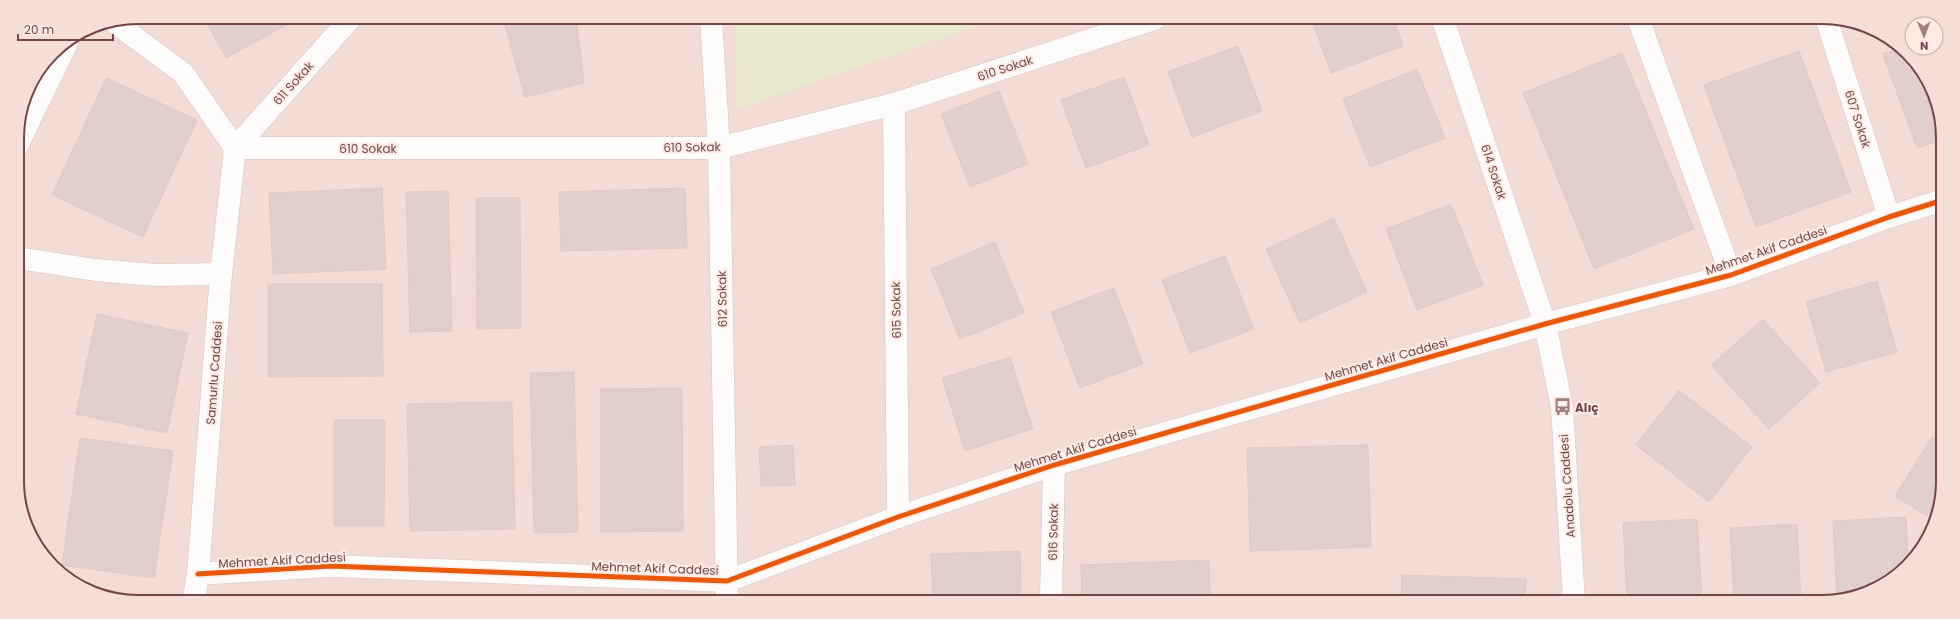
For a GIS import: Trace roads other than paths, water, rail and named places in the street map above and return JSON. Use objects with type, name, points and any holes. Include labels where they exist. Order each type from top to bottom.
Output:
[{"type":"street","name":"611 Sokak","points":[[235,148],[346,24]]},
{"type":"street","name":"612 Sokak","points":[[712,24],[719,148],[727,590]]},
{"type":"street","name":"610 Sokak","points":[[235,148],[719,148],[894,104],[1142,24]]},
{"type":"street","name":"614 Sokak","points":[[1444,24],[1545,324]]},
{"type":"street","points":[[1640,24],[1731,275]]},
{"type":"street","name":"607 Sokak","points":[[1828,24],[1889,217]]},
{"type":"street","points":[[119,26],[184,73],[235,148]]},
{"type":"street","points":[[24,132],[62,53]]},
{"type":"street","name":"615 Sokak","points":[[894,104],[898,517]]},
{"type":"street","name":"Samurlu Caddesi","points":[[194,595],[198,574],[222,274],[235,148]]},
{"type":"street","name":"Mehmet Akif Caddesi","points":[[198,574],[331,566],[727,590],[898,517],[1054,465],[1545,324],[1731,275],[1889,217],[1936,202]]},
{"type":"street","points":[[24,259],[95,270],[155,275],[222,274]]},
{"type":"street","name":"Anadolu Caddesi","points":[[1545,324],[1562,407],[1574,595]]},
{"type":"street","name":"616 Sokak","points":[[1051,595],[1054,465]]},
{"type":"place","name":"Alıç","points":[[1562,407]]}]
